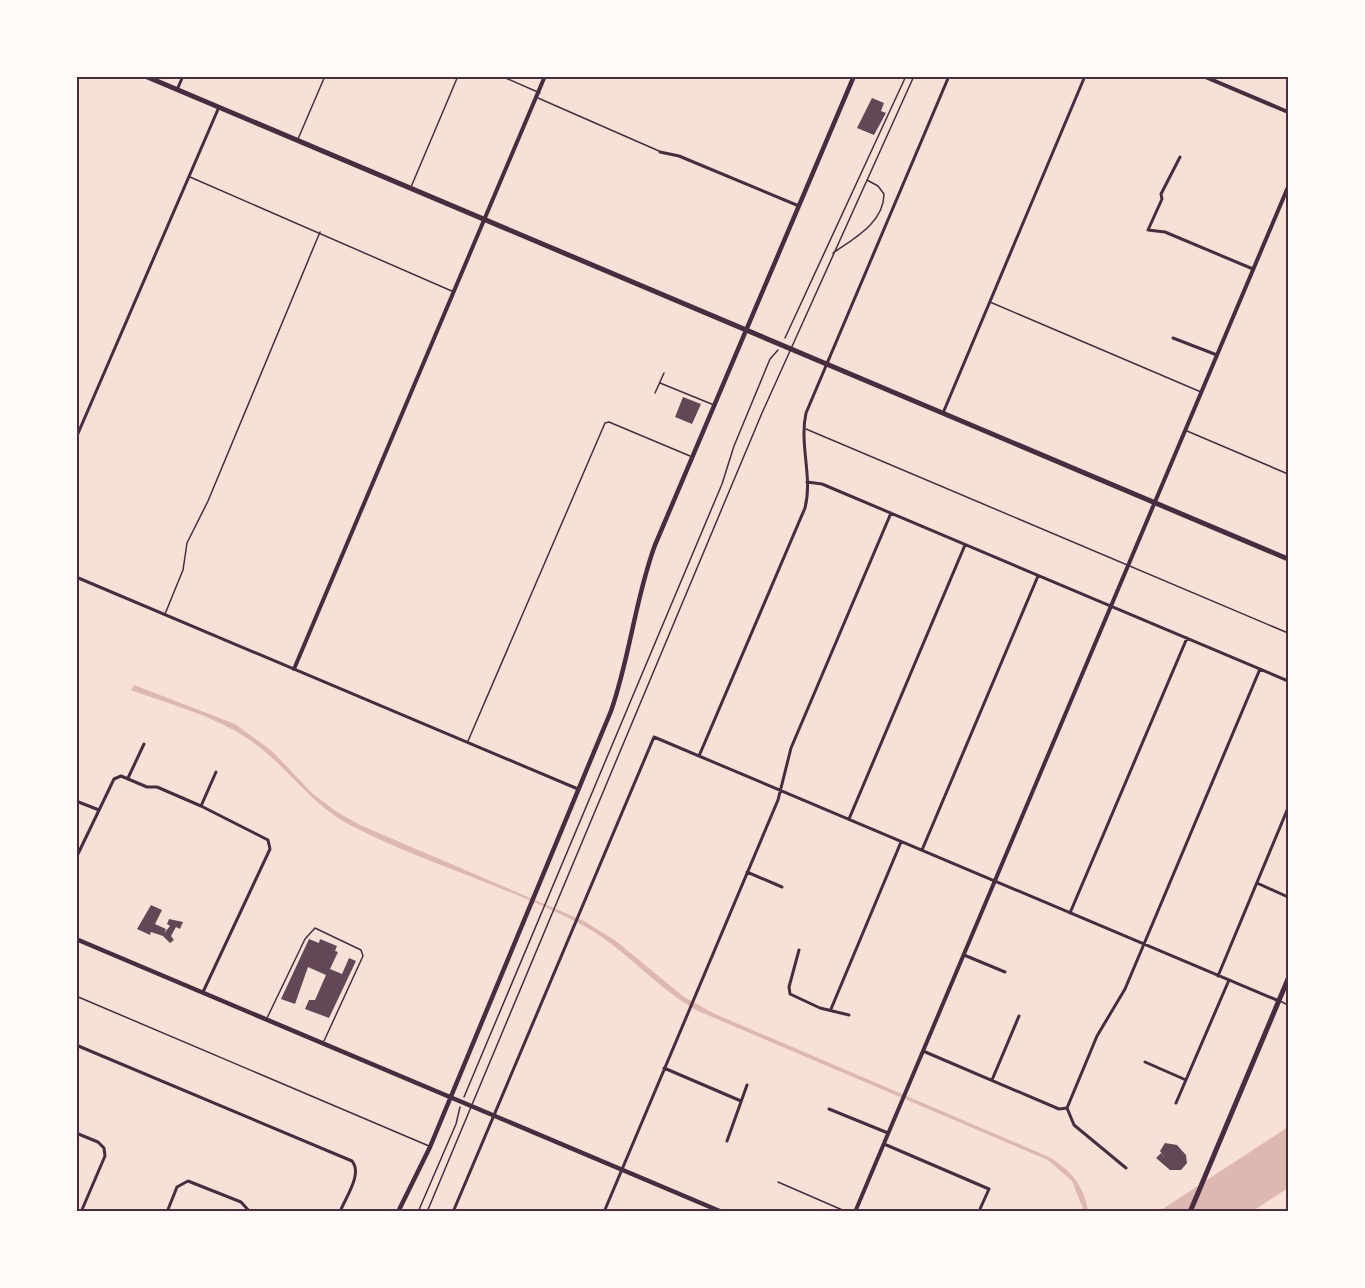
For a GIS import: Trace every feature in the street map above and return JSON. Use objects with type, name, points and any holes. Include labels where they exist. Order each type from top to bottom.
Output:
[{"type":"main road","points":[[145,76],[1288,559]]},
{"type":"main road","points":[[398,1212],[430,1147],[617,695],[648,565],[854,76]]},
{"type":"main road","points":[[76,939],[722,1212]]},
{"type":"main road","points":[[1190,1212],[1288,979]]},
{"type":"street","points":[[177,90],[183,76]]},
{"type":"street","points":[[294,669],[538,98],[545,76]]},
{"type":"street","points":[[699,756],[805,508],[807,482],[803,429],[826,364],[949,76]]},
{"type":"street","points":[[943,413],[1085,76]]},
{"type":"street","points":[[1203,76],[1288,112]]},
{"type":"street","points":[[76,438],[219,107]]},
{"type":"street","points":[[660,152],[671,153],[799,206]]},
{"type":"street","points":[[1180,158],[1161,194],[1162,199],[1148,230],[1165,232],[1253,269]]},
{"type":"street","points":[[855,1212],[1288,187]]},
{"type":"street","points":[[1173,338],[1217,355]]},
{"type":"street","points":[[807,482],[822,484],[1288,681]]},
{"type":"street","points":[[604,1212],[781,791],[791,748],[891,513]]},
{"type":"street","points":[[849,819],[965,544]]},
{"type":"street","points":[[921,850],[1038,576]]},
{"type":"street","points":[[76,577],[579,789]]},
{"type":"street","points":[[1070,913],[1186,638]]},
{"type":"street","points":[[1126,1168],[1074,1125],[1067,1108],[1097,1036],[1125,989],[1260,669]]},
{"type":"street","points":[[453,1212],[654,737],[1279,1001]]},
{"type":"street","points":[[128,778],[144,744]]},
{"type":"street","points":[[201,806],[216,772]]},
{"type":"street","points":[[76,858],[116,777],[128,778],[201,806],[266,838],[270,843],[270,849],[203,992]]},
{"type":"street","points":[[76,801],[99,810]]},
{"type":"street","points":[[1218,976],[1288,808]]},
{"type":"street","points":[[831,1009],[901,842]]},
{"type":"street","points":[[747,872],[782,887]]},
{"type":"street","points":[[1257,883],[1288,897]]},
{"type":"street","points":[[799,950],[789,987],[790,994],[820,1008],[849,1015]]},
{"type":"street","points":[[964,955],[1005,972]]},
{"type":"street","points":[[1176,1103],[1229,980]]},
{"type":"street","points":[[992,1080],[1019,1016]]},
{"type":"street","points":[[76,1044],[343,1156],[356,1166],[357,1174],[340,1212]]},
{"type":"street","points":[[923,1051],[1059,1109],[1067,1108]]},
{"type":"street","points":[[1145,1062],[1186,1080]]},
{"type":"street","points":[[664,1068],[741,1101]]},
{"type":"street","points":[[727,1141],[747,1085]]},
{"type":"street","points":[[829,1109],[888,1133]]},
{"type":"street","points":[[76,1133],[98,1142],[104,1148],[105,1156],[81,1212]]},
{"type":"street","points":[[884,1144],[989,1189],[980,1209]]},
{"type":"street","points":[[167,1212],[177,1187],[183,1181],[195,1182],[241,1202],[250,1212]]},
{"type":"lane","points":[[297,140],[325,76]]},
{"type":"lane","points":[[410,188],[458,76]]},
{"type":"lane","points":[[501,76],[540,93]]},
{"type":"lane","points":[[427,1212],[790,349],[914,76]]},
{"type":"lane","points":[[538,98],[660,152]]},
{"type":"lane","points":[[190,177],[320,232],[454,293]]},
{"type":"lane","points":[[832,253],[862,233],[880,210],[884,195],[878,186],[867,180]]},
{"type":"lane","points":[[164,614],[183,570],[187,543],[208,501],[320,232]]},
{"type":"lane","points":[[990,302],[1202,392]]},
{"type":"lane","points":[[655,393],[664,373]]},
{"type":"lane","points":[[660,383],[715,406]]},
{"type":"lane","points":[[467,742],[605,423],[609,422],[692,457]]},
{"type":"lane","points":[[803,429],[1288,633]]},
{"type":"lane","points":[[1186,431],[1288,474]]},
{"type":"lane","points":[[267,1019],[305,939],[315,928],[361,950],[363,956],[323,1043]]},
{"type":"lane","points":[[76,996],[430,1147]]},
{"type":"lane","points":[[1279,1001],[1288,1005]]},
{"type":"lane","points":[[778,1182],[847,1212]]},
{"type":"path","points":[[788,334],[906,76]]},
{"type":"path","points":[[467,1088],[719,492],[737,438],[770,359],[775,355]]},
{"type":"path","points":[[418,1212],[456,1124],[456,1116]]},
{"type":"shaded area","points":[[134,685],[235,724],[272,751],[313,794],[337,812],[360,825],[584,921],[616,941],[684,997],[715,1014],[1049,1157],[1070,1173],[1084,1194],[1088,1211],[1084,1211],[1072,1181],[1048,1160],[698,1011],[668,991],[614,946],[584,926],[348,824],[323,807],[270,756],[244,736],[197,713],[131,690]]},
{"type":"shaded area","points":[[1288,1127],[1288,1188],[1253,1211],[1158,1212]]},
{"type":"building","points":[[872,98],[884,103],[881,111],[886,113],[874,135],[857,128]]},
{"type":"building","points":[[683,397],[701,404],[692,424],[675,417]]},
{"type":"building","points":[[151,905],[162,910],[155,924],[166,929],[164,933],[170,926],[167,924],[169,919],[183,922],[180,929],[176,927],[171,936],[174,940],[170,943],[163,936],[151,932],[150,935],[137,929]]},
{"type":"building","points":[[309,939],[319,943],[320,939],[337,946],[335,951],[338,952],[330,969],[342,974],[349,958],[356,961],[329,1018],[305,1009],[309,1000],[315,1000],[326,975],[308,967],[295,1004],[281,999]]},
{"type":"building","points":[[1165,1143],[1177,1145],[1186,1155],[1187,1163],[1181,1170],[1170,1170],[1156,1158],[1161,1153],[1165,1158],[1160,1151]]}]
